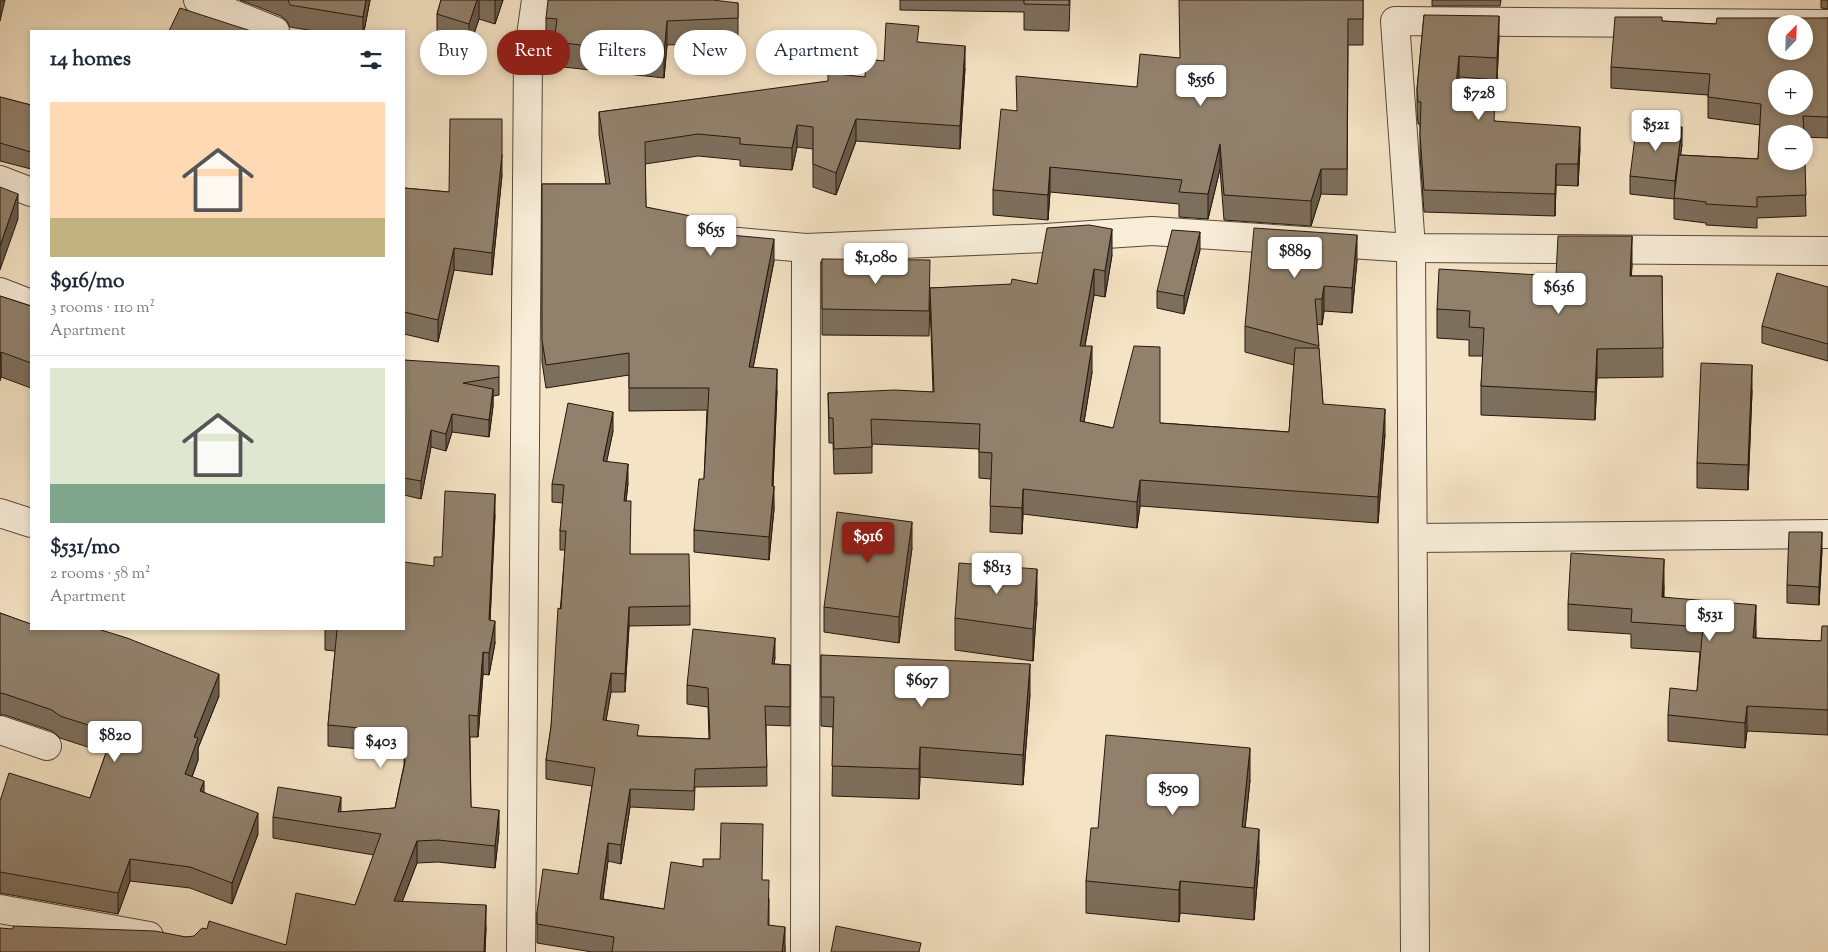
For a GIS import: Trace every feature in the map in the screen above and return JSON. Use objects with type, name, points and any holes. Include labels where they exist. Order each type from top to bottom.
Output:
[{"type":"street","points":[[198,0],[273,30]]},
{"type":"street","points":[[521,952],[528,57],[536,0]]},
{"type":"street","points":[[1415,952],[1411,248],[1393,11],[1828,24]]},
{"type":"street","points":[[0,180],[30,192]]},
{"type":"street","points":[[721,240],[806,248],[1152,231],[1411,248],[1828,251]]},
{"type":"street","points":[[805,952],[806,248]]},
{"type":"street","points":[[0,292],[30,304]]},
{"type":"street","points":[[0,513],[30,523]]},
{"type":"street","points":[[1413,538],[1828,534]]},
{"type":"street","points":[[0,730],[47,746]]},
{"type":"street","points":[[0,909],[169,940]]},
{"type":"building","points":[[288,0],[366,0],[363,17],[290,5]]},
{"type":"building","points":[[441,0],[477,0],[469,24],[437,14]]},
{"type":"building","points":[[548,0],[713,0],[738,3],[738,18],[667,21],[664,54],[664,30],[580,30],[580,45],[570,44],[570,30],[556,30],[557,19],[546,18]]},
{"type":"building","points":[[1024,0],[1069,0],[1069,5],[1024,4]]},
{"type":"building","points":[[1179,0],[1363,0],[1363,19],[1348,19],[1347,169],[1321,169],[1311,201],[1224,195],[1220,144],[1208,194],[1179,192],[1182,180],[1050,167],[1048,195],[993,190],[1001,109],[1017,111],[1016,76],[1137,87],[1140,54],[1180,58]]},
{"type":"building","points":[[180,8],[248,30],[169,30]]},
{"type":"building","points":[[1424,15],[1499,16],[1497,58],[1459,56],[1455,95],[1495,100],[1494,121],[1580,127],[1578,164],[1556,164],[1555,194],[1424,190],[1420,135],[1421,102],[1418,102],[1417,89]]},
{"type":"building","points":[[1615,17],[1662,17],[1662,21],[1716,24],[1717,18],[1768,18],[1768,60],[1813,60],[1813,18],[1828,18],[1828,117],[1803,116],[1804,125],[1768,125],[1768,170],[1805,170],[1806,195],[1757,197],[1757,207],[1706,204],[1706,202],[1674,198],[1679,155],[1758,159],[1761,104],[1708,97],[1710,74],[1611,67]]},
{"type":"building","points":[[886,23],[919,26],[917,42],[965,46],[960,126],[856,119],[836,173],[813,164],[813,127],[797,125],[792,148],[740,144],[740,138],[698,134],[645,142],[646,207],[706,219],[707,226],[719,234],[774,239],[749,367],[777,369],[772,486],[774,486],[769,537],[694,530],[699,479],[704,479],[709,388],[629,388],[629,353],[546,365],[542,340],[542,184],[610,184],[599,112],[828,81],[828,75],[865,77],[865,75],[877,75],[877,60],[884,61]]},
{"type":"building","points":[[0,97],[30,105],[30,152],[0,143]]},
{"type":"building","points":[[450,119],[502,119],[502,154],[492,253],[454,248],[438,320],[405,312],[405,188],[449,192]]},
{"type":"building","points":[[1637,122],[1682,127],[1675,181],[1630,176]]},
{"type":"building","points":[[0,187],[18,194],[0,246]]},
{"type":"building","points":[[1089,225],[1112,229],[1105,271],[1094,269],[1080,346],[1092,346],[1080,421],[1113,428],[1134,346],[1160,347],[1160,423],[1289,432],[1295,348],[1319,348],[1323,404],[1385,409],[1378,497],[1140,480],[1137,502],[1023,489],[1022,508],[990,506],[992,453],[979,452],[980,424],[871,419],[872,447],[834,449],[833,418],[829,418],[828,393],[895,390],[934,392],[930,288],[1011,284],[1012,279],[1037,284],[1047,228]]},
{"type":"building","points":[[1254,228],[1357,235],[1352,288],[1324,286],[1322,299],[1315,299],[1319,346],[1245,326]]},
{"type":"building","points":[[1172,230],[1200,232],[1184,296],[1157,291]]},
{"type":"building","points":[[1558,236],[1632,236],[1630,276],[1662,276],[1663,348],[1597,349],[1595,392],[1481,386],[1484,328],[1469,327],[1470,311],[1437,309],[1439,269],[1556,276]]},
{"type":"building","points":[[822,259],[930,260],[929,311],[822,309]]},
{"type":"building","points":[[1777,273],[1828,287],[1828,344],[1762,326]]},
{"type":"building","points":[[0,296],[30,306],[30,363],[1,352],[0,356]]},
{"type":"building","points":[[405,360],[499,366],[499,377],[463,383],[493,389],[489,420],[452,414],[446,434],[431,430],[421,481],[405,478]]},
{"type":"building","points":[[1701,363],[1752,365],[1748,465],[1697,463]]},
{"type":"building","points":[[568,403],[613,412],[603,461],[628,464],[624,501],[631,501],[630,554],[689,554],[690,606],[629,607],[625,674],[611,673],[603,720],[639,725],[637,736],[710,739],[708,688],[687,685],[693,629],[775,638],[772,664],[790,665],[790,707],[765,706],[767,767],[695,769],[694,791],[630,789],[621,845],[608,843],[600,899],[664,909],[671,862],[703,867],[703,859],[720,859],[721,823],[763,824],[762,880],[769,880],[768,925],[785,927],[782,952],[612,952],[614,937],[537,924],[543,869],[578,874],[595,768],[546,760],[551,727],[558,608],[561,609],[566,531],[560,531],[564,485],[552,484]]},
{"type":"building","points":[[445,491],[495,494],[489,620],[495,621],[489,653],[483,652],[478,716],[469,715],[471,807],[499,810],[495,846],[438,840],[417,841],[394,901],[486,905],[484,952],[0,952],[0,928],[13,929],[13,926],[155,931],[186,937],[194,936],[202,928],[207,929],[209,921],[286,945],[296,893],[355,905],[381,834],[273,817],[278,787],[341,797],[338,812],[395,808],[405,762],[404,732],[328,725],[337,630],[405,630],[405,562],[434,566],[434,557],[442,557]]},
{"type":"building","points":[[837,512],[912,522],[899,617],[824,607]]},
{"type":"building","points":[[1789,532],[1822,532],[1819,587],[1787,585]]},
{"type":"building","points":[[1571,553],[1664,559],[1662,597],[1756,605],[1753,638],[1821,641],[1822,626],[1828,626],[1828,710],[1747,706],[1745,723],[1668,715],[1670,688],[1697,691],[1703,627],[1631,622],[1632,609],[1568,604]]},
{"type":"building","points":[[959,563],[1037,569],[1033,629],[955,618]]},
{"type":"building","points":[[0,613],[30,624],[30,630],[101,630],[127,638],[219,674],[194,737],[198,738],[185,774],[204,781],[200,791],[258,813],[232,883],[190,867],[130,859],[118,893],[0,872],[0,801],[9,773],[90,798],[113,733],[60,716],[52,710],[0,693]]},
{"type":"building","points":[[821,655],[1030,664],[1023,755],[920,747],[919,769],[832,766],[834,697],[821,697]]},
{"type":"building","points":[[1106,735],[1250,748],[1242,827],[1259,829],[1254,888],[1180,881],[1179,890],[1086,881],[1091,828],[1098,828]]},
{"type":"building","points":[[836,926],[921,943],[919,952],[831,952]]}]
